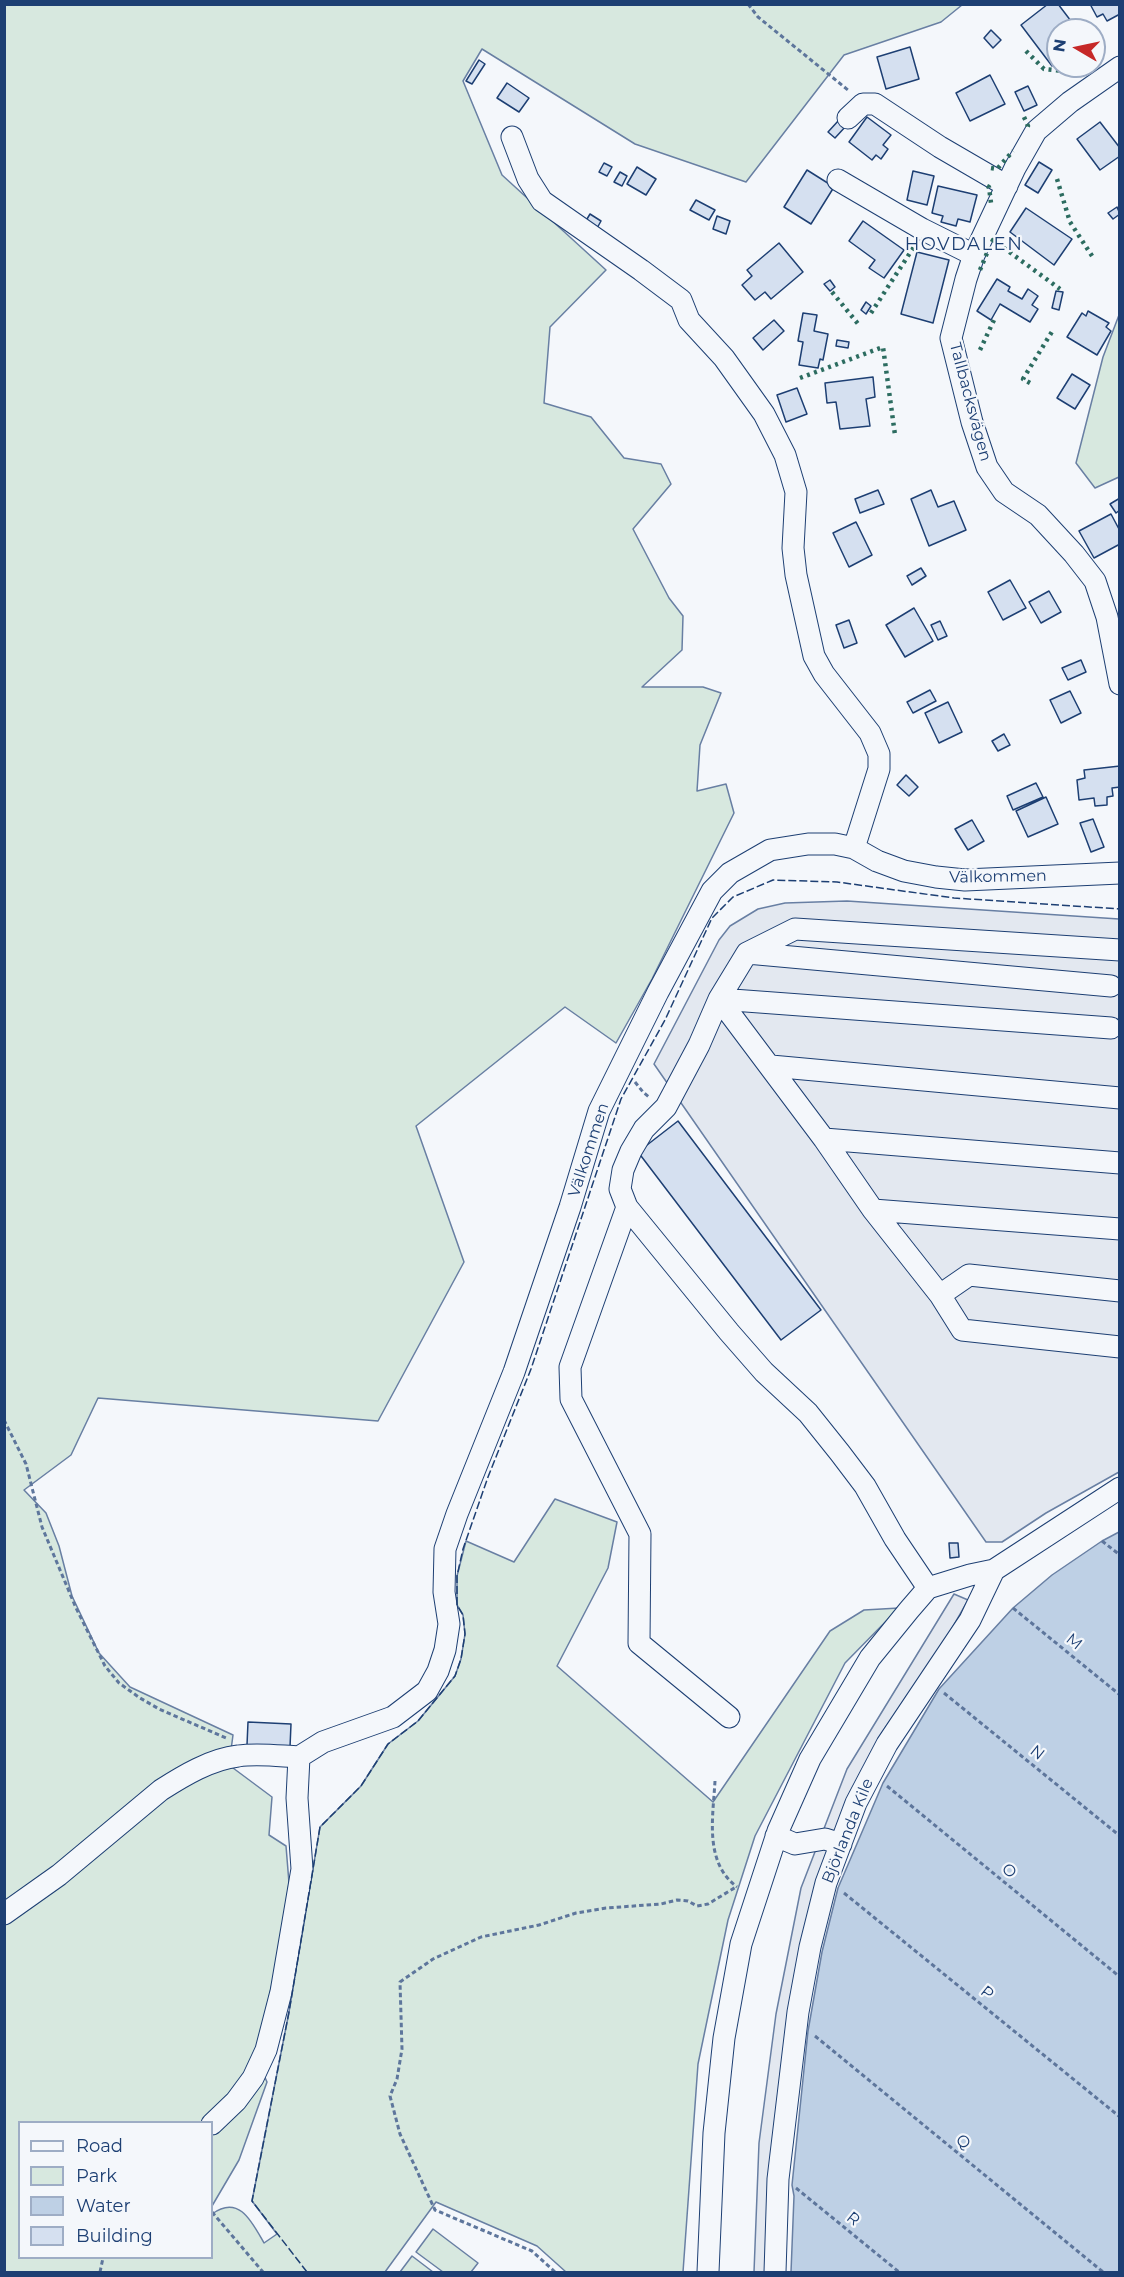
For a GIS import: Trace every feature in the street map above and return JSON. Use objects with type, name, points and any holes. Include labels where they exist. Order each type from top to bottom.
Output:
[{"type":"street","name":"Tallbacksvägen","points":[[1119,67],[1070,102],[1036,131],[1015,168],[974,255],[951,338],[972,422],[987,467],[1004,492],[1038,515],[1095,581],[1107,617],[1119,684]]},
{"type":"street","points":[[855,111],[875,104],[940,147],[1007,186]]},
{"type":"street","points":[[512,137],[528,179],[542,201],[681,300],[689,320],[724,358],[764,414],[785,455],[796,492],[793,548],[796,575],[814,656],[824,674],[870,733],[879,754],[879,769],[854,848]]},
{"type":"street","points":[[838,180],[922,229],[974,255]]},
{"type":"street","name":"Välkommen","points":[[299,1756],[323,1742],[393,1717],[427,1691],[438,1671],[445,1650],[448,1624],[444,1592],[445,1549],[457,1514],[514,1372],[570,1207],[599,1111],[712,891],[730,873],[770,850],[808,844],[835,844],[854,848],[877,861],[895,867],[936,877],[965,880],[1119,873]]},
{"type":"street","points":[[928,1588],[895,1539],[865,1486],[840,1453],[807,1413],[764,1372],[729,1332],[627,1207],[620,1190],[622,1170],[630,1151],[644,1129],[666,1107],[699,1045],[719,999],[747,953],[795,929],[1119,950]]},
{"type":"street","points":[[747,953],[1110,986]]},
{"type":"street","points":[[719,999],[1111,1028]]},
{"type":"street","points":[[719,999],[824,1138],[873,1210],[940,1295],[962,1330],[1119,1347]]},
{"type":"street","points":[[771,1066],[1119,1098]]},
{"type":"street","points":[[824,1138],[1119,1163]]},
{"type":"street","points":[[627,1207],[570,1367],[571,1399],[640,1534],[639,1643],[729,1717]]},
{"type":"street","points":[[873,1210],[1119,1229]]},
{"type":"street","points":[[940,1295],[969,1275],[1119,1291]]},
{"type":"street","points":[[708,2272],[714,2133],[724,2038],[741,1944],[746,1891],[776,1836],[810,1759],[870,1658],[928,1588],[994,1570],[1119,1488]]},
{"type":"street","name":"Björlanda Kile","points":[[775,2272],[778,2179],[798,2013],[810,1947],[826,1883],[856,1803],[888,1744],[970,1620],[987,1590],[994,1570]]},
{"type":"street","points":[[4,1914],[59,1875],[161,1790],[189,1773],[238,1756],[299,1756],[297,1798],[302,1869],[281,1992],[266,2050],[253,2078],[236,2101],[213,2123]]},
{"type":"street","points":[[776,1836],[795,1844],[825,1839],[841,1844]]},
{"type":"path","points":[[748,4],[758,17],[843,85],[855,111]]},
{"type":"path","points":[[616,1075],[631,1076],[643,1092],[666,1107]]},
{"type":"path","points":[[4,1420],[26,1464],[42,1527],[76,1608],[105,1666],[119,1683],[140,1698],[159,1709],[230,1740],[238,1756]]},
{"type":"path","points":[[1102,1541],[1119,1555]]},
{"type":"path","name":"M","points":[[1013,1608],[1119,1695]]},
{"type":"path","name":"N","points":[[939,1689],[1119,1836]]},
{"type":"path","points":[[715,1781],[712,1832],[715,1857],[727,1878],[746,1891]]},
{"type":"path","name":"O","points":[[883,1784],[1119,1977]]},
{"type":"path","name":"P","points":[[838,1888],[1119,2117]]},
{"type":"path","points":[[555,2272],[532,2251],[435,2210],[400,2134],[390,2096],[397,2079],[402,2049],[400,1982],[434,1959],[481,1937],[539,1925],[576,1913],[606,1908],[661,1904],[677,1900],[688,1901],[697,1906],[746,1891]]},
{"type":"path","name":"Q","points":[[808,2031],[1103,2272]]},
{"type":"path","name":"R","points":[[792,2185],[899,2272]]},
{"type":"path","points":[[213,2212],[263,2272]]},
{"type":"green space","points":[[5,5],[962,5],[941,22],[844,55],[746,182],[635,144],[482,49],[463,81],[502,175],[606,270],[550,327],[544,403],[591,417],[624,458],[661,464],[671,484],[633,529],[669,598],[683,616],[682,650],[642,687],[703,687],[721,693],[700,745],[697,791],[726,784],[734,813],[652,979],[616,1043],[565,1007],[416,1126],[464,1262],[378,1421],[98,1398],[71,1455],[24,1490],[46,1513],[59,1546],[72,1596],[99,1653],[130,1687],[233,1735],[229,1765],[272,1797],[269,1835],[286,1846],[289,1883],[281,1943],[256,2057],[267,2082],[239,2160],[213,2204],[213,2121],[18,2121],[18,2259],[213,2259],[213,2213],[230,2207],[244,2213],[264,2243],[277,2234],[252,2201],[289,2012],[320,1827],[361,1786],[388,1744],[418,1721],[455,1676],[461,1659],[465,1634],[463,1615],[457,1605],[457,1576],[466,1541],[514,1562],[555,1499],[617,1522],[608,1568],[557,1666],[713,1802],[830,1631],[864,1610],[899,1608],[845,1663],[755,1836],[728,1920],[698,2064],[683,2272],[566,2272],[537,2246],[436,2202],[385,2272],[5,2272]]},
{"type":"green space","points":[[1119,315],[1119,477],[1095,488],[1076,463],[1103,357]]},
{"type":"green space","points":[[433,2229],[478,2263],[471,2272],[443,2272],[416,2252]]},
{"type":"green space","points":[[412,2256],[433,2272],[400,2272]]},
{"type":"shaded area","points":[[847,901],[1119,919],[1119,1472],[1046,1513],[1002,1542],[986,1542],[654,1064],[719,940],[730,926],[758,909],[785,903]]},
{"type":"shaded area","points":[[954,1594],[968,1600],[919,1686],[826,1864],[769,2272],[754,2272],[759,2143],[776,2014],[801,1888],[847,1769]]},
{"type":"water","points":[[1119,1532],[1119,2272],[791,2272],[794,2196],[792,2185],[808,2031],[822,1952],[838,1888],[883,1783],[939,1689],[1013,1608],[1052,1575]]},
{"type":"building","points":[[1048,4],[1058,4],[1069,18],[1046,18],[1046,58],[1021,25]]},
{"type":"building","points":[[1090,4],[1120,4],[1120,14],[1107,21],[1103,14],[1097,17]]},
{"type":"building","points":[[991,30],[1001,40],[993,48],[984,38]]},
{"type":"building","points":[[910,47],[919,79],[886,89],[877,57]]},
{"type":"building","points":[[479,60],[485,64],[472,84],[466,81]]},
{"type":"building","points":[[990,75],[1005,104],[970,121],[956,93]]},
{"type":"building","points":[[507,83],[529,98],[519,112],[497,98]]},
{"type":"building","points":[[1028,86],[1037,105],[1024,111],[1015,92]]},
{"type":"building","points":[[867,117],[891,135],[883,145],[888,149],[881,159],[876,155],[872,160],[849,142]]},
{"type":"building","points":[[839,120],[846,126],[835,138],[828,132]]},
{"type":"building","points":[[1100,122],[1120,148],[1120,156],[1100,170],[1077,139]]},
{"type":"building","points":[[1039,162],[1052,170],[1038,193],[1025,185]]},
{"type":"building","points":[[604,163],[612,167],[607,176],[599,172]]},
{"type":"building","points":[[637,167],[656,179],[646,195],[627,184]]},
{"type":"building","points":[[807,170],[834,187],[811,224],[784,207]]},
{"type":"building","points":[[913,171],[934,176],[927,205],[907,200]]},
{"type":"building","points":[[620,172],[627,176],[622,186],[614,182]]},
{"type":"building","points":[[938,186],[977,195],[970,222],[958,219],[956,226],[941,222],[943,216],[932,213]]},
{"type":"building","points":[[696,200],[715,210],[709,220],[690,210]]},
{"type":"building","points":[[1117,207],[1120,214],[1113,219],[1108,213]]},
{"type":"building","points":[[1026,208],[1072,239],[1054,265],[1010,232]]},
{"type":"building","points":[[590,214],[601,221],[596,230],[584,224]]},
{"type":"building","points":[[717,216],[730,221],[726,234],[713,229]]},
{"type":"building","points":[[863,221],[904,250],[884,278],[869,268],[875,260],[849,241]]},
{"type":"building","points":[[779,243],[803,272],[771,299],[765,292],[755,300],[742,285],[752,276],[747,270]]},
{"type":"building","points":[[917,252],[949,260],[933,323],[901,314]]},
{"type":"building","points":[[997,279],[1010,287],[1008,291],[1022,299],[1028,289],[1038,296],[1032,305],[1038,309],[1030,322],[1000,304],[991,320],[977,311]]},
{"type":"building","points":[[830,280],[835,287],[830,291],[824,284]]},
{"type":"building","points":[[1056,291],[1063,292],[1059,310],[1052,308]]},
{"type":"building","points":[[866,302],[871,306],[866,314],[861,310]]},
{"type":"building","points":[[1088,311],[1109,323],[1106,327],[1111,331],[1097,355],[1067,337],[1082,313],[1086,316]]},
{"type":"building","points":[[803,313],[817,315],[814,331],[828,334],[823,360],[820,359],[818,368],[799,365],[803,342],[798,341]]},
{"type":"building","points":[[774,320],[784,331],[763,350],[753,338]]},
{"type":"building","points":[[837,340],[849,342],[848,348],[836,346]]},
{"type":"building","points":[[1072,374],[1090,385],[1075,409],[1057,398]]},
{"type":"building","points":[[873,377],[875,397],[866,399],[870,426],[840,429],[836,402],[827,403],[825,383]]},
{"type":"building","points":[[797,388],[807,414],[786,422],[777,395]]},
{"type":"building","points":[[878,490],[884,504],[860,513],[855,499]]},
{"type":"building","points":[[931,490],[938,507],[954,501],[966,530],[929,546],[911,499]]},
{"type":"building","points":[[1120,498],[1120,510],[1116,513],[1110,504]]},
{"type":"building","points":[[1111,514],[1120,531],[1120,544],[1094,558],[1079,531]]},
{"type":"building","points":[[856,522],[872,555],[849,567],[833,533]]},
{"type":"building","points":[[921,568],[926,576],[912,585],[907,576]]},
{"type":"building","points":[[1010,580],[1026,608],[1003,620],[988,592]]},
{"type":"building","points":[[1049,591],[1061,612],[1041,623],[1029,602]]},
{"type":"building","points":[[914,608],[933,641],[905,657],[886,625]]},
{"type":"building","points":[[849,620],[857,643],[844,648],[836,625]]},
{"type":"building","points":[[940,621],[947,636],[938,640],[931,625]]},
{"type":"building","points":[[1081,660],[1086,672],[1068,680],[1062,668]]},
{"type":"building","points":[[930,690],[936,701],[913,713],[907,702]]},
{"type":"building","points":[[1070,691],[1081,713],[1061,723],[1050,700]]},
{"type":"building","points":[[948,702],[962,732],[939,743],[925,713]]},
{"type":"building","points":[[1004,734],[1010,745],[998,751],[992,741]]},
{"type":"building","points":[[1120,766],[1120,787],[1112,788],[1113,796],[1107,797],[1107,805],[1095,806],[1094,798],[1079,800],[1077,780],[1085,778],[1084,770]]},
{"type":"building","points":[[906,775],[918,787],[909,796],[897,785]]},
{"type":"building","points":[[1036,783],[1043,797],[1013,810],[1007,796]]},
{"type":"building","points":[[1046,797],[1058,824],[1028,837],[1016,811]]},
{"type":"building","points":[[1093,819],[1104,847],[1091,852],[1080,823]]},
{"type":"building","points":[[972,820],[984,841],[968,850],[955,829]]},
{"type":"building","points":[[678,1121],[821,1310],[781,1340],[638,1152]]},
{"type":"building","points":[[949,1543],[958,1543],[959,1557],[950,1558]]},
{"type":"building","points":[[248,1722],[291,1724],[290,1747],[247,1745]]},
{"type":"hedge","points":[[1026,51],[1046,69]]},
{"type":"hedge","points":[[1024,117],[1027,128]]},
{"type":"hedge","points":[[991,168],[997,169],[1013,151]]},
{"type":"hedge","points":[[1057,179],[1070,222],[1094,259]]},
{"type":"hedge","points":[[987,186],[991,203]]},
{"type":"hedge","points":[[871,313],[919,239],[923,241]]},
{"type":"hedge","points":[[992,242],[993,240],[1060,289]]},
{"type":"hedge","points":[[980,270],[987,253]]},
{"type":"hedge","points":[[832,292],[859,325]]},
{"type":"hedge","points":[[980,350],[994,320]]},
{"type":"hedge","points":[[1030,383],[1023,379],[1053,330]]},
{"type":"hedge","points":[[800,378],[883,347],[895,435]]},
{"type":"fence","points":[[307,2272],[252,2201],[289,2012],[320,1827],[361,1786],[388,1744],[418,1721],[455,1676],[461,1659],[465,1634],[463,1615],[457,1605],[457,1576],[463,1549],[488,1477],[531,1369],[621,1099],[665,1020],[712,918],[733,897],[773,880],[837,882],[954,898],[1120,909]]},
{"type":"district","name":"HOVDALEN","points":[[964,245]]}]
